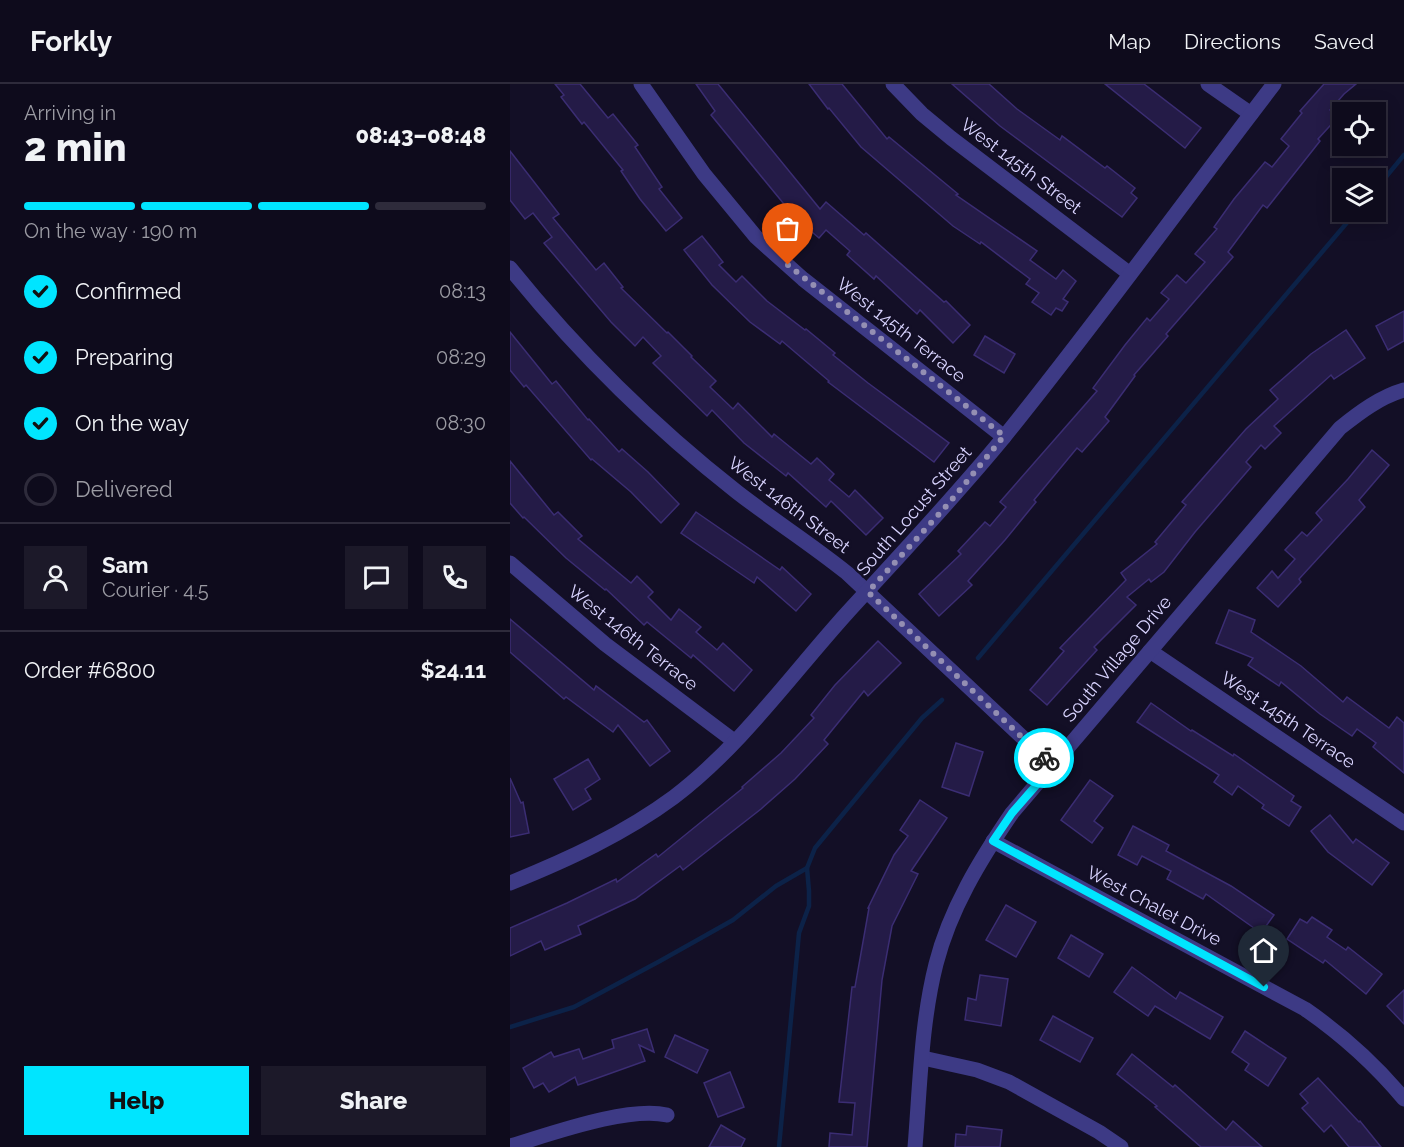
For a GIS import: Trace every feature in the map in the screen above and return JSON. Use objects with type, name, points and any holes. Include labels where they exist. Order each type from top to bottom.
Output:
[{"type":"street","name":"West 145th Terrace","points":[[641,84],[704,174],[756,237],[803,279],[1004,436]]},
{"type":"street","name":"West 145th Street","points":[[892,84],[922,114],[951,138],[1130,274]]},
{"type":"street","points":[[1208,84],[1251,114]]},
{"type":"street","name":"South Locust Street","points":[[510,883],[595,846],[641,819],[694,780],[734,741],[950,502],[1130,274],[1274,84]]},
{"type":"street","name":"West 146th Street","points":[[510,268],[586,356],[651,419],[738,493],[819,551],[868,592],[1053,766]]},
{"type":"street","name":"South Village Drive","points":[[915,1147],[929,995],[944,939],[968,885],[993,841],[1012,813],[1340,428],[1376,402],[1404,390]]},
{"type":"street","name":"West 146th Terrace","points":[[510,563],[605,644],[734,741]]},
{"type":"street","name":"West 145th Terrace","points":[[1150,651],[1404,823]]},
{"type":"street","name":"West Chalet Drive","points":[[993,841],[1305,1009],[1340,1033],[1371,1060],[1404,1099]]},
{"type":"street","points":[[923,1058],[977,1070],[1009,1082],[1099,1132],[1121,1147]]},
{"type":"street","points":[[510,1146],[611,1118],[639,1113],[667,1115]]},
{"type":"building","points":[[555,84],[580,84],[608,118],[613,114],[638,145],[635,147],[662,187],[659,189],[682,218],[666,231],[640,199],[621,171],[623,170],[561,97],[564,95]]},
{"type":"building","points":[[696,84],[718,84],[820,209],[826,202],[864,235],[866,233],[944,302],[946,301],[970,325],[953,343],[920,310],[917,314],[876,276],[874,279],[847,255],[850,251],[826,230],[819,238],[797,219],[800,216],[792,206],[788,209],[711,115],[715,111]]},
{"type":"building","points":[[809,84],[842,84],[887,139],[889,137],[958,194],[956,195],[1037,251],[1030,260],[1056,279],[1063,270],[1076,281],[1063,299],[1068,302],[1062,311],[1056,308],[1051,315],[1032,302],[1039,293],[1026,284],[1030,279],[981,242],[980,244],[953,226],[861,147]]},
{"type":"building","points":[[952,84],[989,84],[1017,109],[1060,140],[1062,136],[1105,168],[1107,166],[1135,188],[1131,193],[1137,198],[1122,217],[1000,126]]},
{"type":"building","points":[[1105,84],[1144,84],[1201,128],[1185,148]]},
{"type":"building","points":[[1324,84],[1356,84],[1337,102],[1332,102],[1330,110],[1332,124],[1318,139],[1320,141],[1267,208],[1263,205],[1228,252],[1233,257],[1166,334],[1168,336],[1134,375],[1105,417],[1109,421],[1082,452],[1077,448],[1034,500],[1036,502],[1005,540],[968,581],[972,585],[939,616],[919,594],[961,554],[958,551],[985,522],[990,526],[1006,507],[1000,502],[1097,391],[1093,388],[1147,318],[1150,321],[1169,299],[1161,293],[1177,275],[1186,283],[1205,262],[1195,254],[1217,229],[1214,227],[1234,199],[1265,162],[1272,167],[1289,146],[1281,139],[1302,113],[1300,111]]},
{"type":"building","points":[[510,151],[559,214],[553,218],[596,270],[604,263],[623,287],[621,288],[716,381],[710,387],[733,409],[738,403],[772,437],[774,434],[811,464],[817,458],[834,474],[829,480],[849,497],[855,490],[883,518],[866,535],[831,501],[826,507],[788,473],[786,476],[744,443],[712,410],[707,416],[653,363],[661,356],[643,337],[635,346],[611,322],[544,243],[552,237],[533,213],[525,219],[510,200]]},
{"type":"building","points":[[702,236],[723,262],[719,265],[736,282],[742,276],[767,301],[835,353],[833,355],[949,443],[934,462],[828,382],[782,341],[780,344],[750,322],[712,285],[684,250]]},
{"type":"building","points":[[1404,311],[1404,341],[1388,350],[1376,326]]},
{"type":"building","points":[[1346,330],[1365,358],[1334,379],[1331,375],[1274,426],[1281,433],[1265,449],[1261,445],[1246,462],[1251,467],[1164,572],[1151,582],[1149,579],[1127,597],[1136,605],[1094,647],[1097,650],[1047,705],[1030,690],[1064,651],[1060,648],[1126,580],[1121,573],[1157,544],[1155,542],[1186,505],[1182,502],[1246,429],[1278,399],[1270,390],[1311,354]]},
{"type":"building","points":[[510,332],[552,384],[556,381],[588,420],[619,452],[622,449],[679,504],[661,523],[631,492],[591,460],[526,385],[524,387],[510,370]]},
{"type":"building","points":[[985,336],[1015,354],[1004,373],[974,355]]},
{"type":"building","points":[[1372,450],[1389,465],[1359,500],[1365,507],[1299,579],[1301,582],[1278,607],[1257,588],[1272,571],[1278,578],[1295,559],[1285,550],[1302,532],[1307,536],[1322,520],[1316,513]]},
{"type":"building","points":[[510,461],[554,515],[558,512],[582,536],[578,539],[631,583],[637,576],[653,592],[648,597],[671,620],[679,609],[701,627],[696,632],[717,650],[723,643],[752,670],[734,691],[693,655],[691,658],[647,622],[644,625],[523,518],[510,503]]},
{"type":"building","points":[[696,512],[780,570],[782,567],[811,594],[796,611],[757,577],[754,583],[681,533]]},
{"type":"building","points":[[1229,610],[1255,620],[1251,632],[1301,666],[1343,702],[1347,697],[1389,728],[1397,717],[1404,723],[1404,773],[1373,747],[1376,743],[1357,729],[1352,736],[1320,714],[1281,682],[1279,686],[1248,665],[1253,658],[1216,643]]},
{"type":"building","points":[[510,619],[594,690],[596,686],[644,722],[647,720],[670,751],[650,766],[618,725],[613,732],[566,697],[564,699],[510,652]]},
{"type":"building","points":[[878,641],[901,663],[868,696],[864,691],[824,740],[828,744],[795,779],[761,809],[683,870],[680,866],[635,899],[578,926],[581,934],[545,950],[541,941],[510,956],[510,928],[616,879],[617,882],[656,854],[658,857],[743,788],[814,718],[811,715],[835,685]]},
{"type":"building","points":[[1151,703],[1191,731],[1233,756],[1234,754],[1294,796],[1291,801],[1301,807],[1289,826],[1262,808],[1264,805],[1238,786],[1232,795],[1214,782],[1219,775],[1137,722]]},
{"type":"building","points":[[956,743],[983,752],[969,796],[942,787]]},
{"type":"building","points":[[588,759],[600,779],[585,789],[591,799],[573,810],[554,779]]},
{"type":"building","points":[[510,778],[521,803],[523,802],[529,833],[510,837]]},
{"type":"building","points":[[1090,780],[1113,796],[1094,821],[1103,828],[1092,843],[1061,820]]},
{"type":"building","points":[[920,800],[947,818],[911,871],[918,874],[892,926],[882,980],[867,1147],[829,1147],[830,1133],[852,1135],[855,1103],[839,1102],[852,987],[855,987],[868,908],[894,855],[908,836],[900,830]]},
{"type":"building","points":[[1330,815],[1353,843],[1356,839],[1389,863],[1372,885],[1328,852],[1311,831]]},
{"type":"building","points":[[1133,826],[1169,845],[1166,851],[1231,886],[1274,915],[1261,933],[1206,894],[1203,899],[1167,879],[1171,871],[1142,856],[1137,865],[1118,855]]},
{"type":"building","points":[[1006,905],[1036,922],[1016,957],[986,940]]},
{"type":"building","points":[[1312,917],[1332,930],[1327,937],[1346,950],[1348,947],[1382,974],[1366,994],[1325,960],[1323,963],[1287,939],[1300,919],[1307,923]]},
{"type":"building","points":[[1071,935],[1103,954],[1089,977],[1058,958]]},
{"type":"building","points":[[1132,967],[1176,999],[1180,992],[1223,1017],[1210,1039],[1155,1006],[1148,1016],[1114,992]]},
{"type":"building","points":[[980,975],[1008,979],[1001,1026],[965,1020],[968,998],[976,1000]]},
{"type":"building","points":[[1404,990],[1404,1024],[1387,1006]]},
{"type":"building","points":[[1053,1016],[1093,1038],[1080,1062],[1040,1040]]},
{"type":"building","points":[[647,1029],[654,1052],[639,1045],[645,1061],[578,1085],[575,1077],[549,1092],[543,1083],[534,1088],[523,1068],[551,1052],[554,1057],[579,1049],[583,1059],[614,1048],[612,1040]]},
{"type":"building","points":[[1245,1031],[1286,1058],[1268,1086],[1245,1070],[1249,1064],[1232,1052]]},
{"type":"building","points":[[675,1035],[708,1050],[697,1073],[665,1057]]},
{"type":"building","points":[[1132,1054],[1173,1087],[1175,1085],[1226,1130],[1233,1121],[1262,1147],[1201,1147],[1155,1107],[1157,1106],[1117,1074]]},
{"type":"building","points":[[730,1072],[744,1107],[718,1117],[704,1083]]},
{"type":"building","points":[[1318,1078],[1360,1121],[1381,1147],[1349,1147],[1331,1125],[1324,1132],[1302,1108],[1308,1103],[1300,1094]]},
{"type":"building","points":[[721,1125],[745,1139],[741,1147],[709,1147]]},
{"type":"building","points":[[967,1126],[1002,1130],[1000,1147],[955,1147],[956,1134],[966,1135]]},
{"type":"waterway","points":[[1386,177],[1404,155]]},
{"type":"waterway","points":[[978,658],[1348,222]]},
{"type":"waterway","points":[[779,1147],[799,933],[809,906],[807,868],[815,848],[922,718],[942,700]]},
{"type":"waterway","points":[[510,1027],[574,1007],[660,961],[733,920],[776,886],[807,868]]},
{"type":"way so far","points":[[788,265],[1004,436],[950,502],[868,592],[1044,758]]},
{"type":"route","points":[[1044,758],[1053,766],[1012,813],[993,841],[1264,987]]}]
